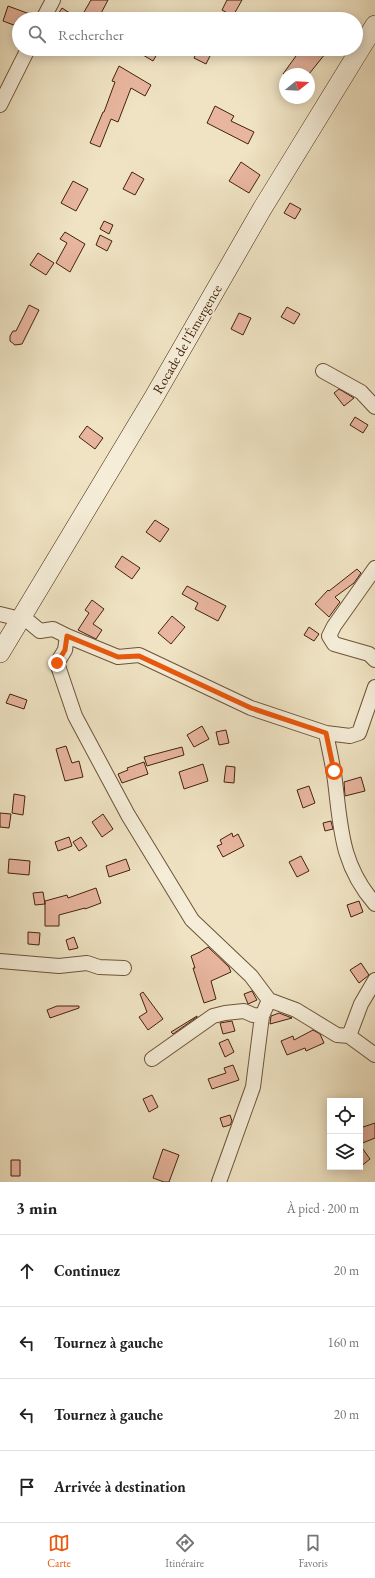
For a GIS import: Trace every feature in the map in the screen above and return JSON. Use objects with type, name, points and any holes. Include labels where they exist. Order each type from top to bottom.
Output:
[{"type":"street","points":[[47,12],[53,0]]},
{"type":"street","name":"Rocade de l'Émergence","points":[[363,45],[375,25]]},
{"type":"street","points":[[0,105],[24,56]]},
{"type":"street","name":"Rocade de l'Émergence","points":[[0,653],[154,397],[262,209],[356,56]]},
{"type":"street","points":[[323,371],[361,392],[375,407]]},
{"type":"street","points":[[375,568],[334,626],[329,636],[334,644],[369,654],[375,660]]},
{"type":"street","points":[[0,614],[28,621],[40,631],[53,629],[118,657],[139,656],[251,708],[326,733],[350,736],[359,733],[375,687]]},
{"type":"street","points":[[67,636],[65,650],[57,663],[75,716],[128,815],[192,920],[251,976],[269,1000],[296,1010],[337,1035],[349,1036],[375,1055]]},
{"type":"street","points":[[326,733],[334,771],[341,837],[345,851],[364,891],[375,904]]},
{"type":"street","points":[[0,961],[59,966],[86,963],[99,967],[124,968]]},
{"type":"street","points":[[349,1036],[361,1004],[375,980]]},
{"type":"street","points":[[219,1182],[253,1087],[262,1016],[269,1000]]},
{"type":"street","points":[[152,1059],[212,1016],[244,1011],[253,1015],[262,1016]]},
{"type":"building","points":[[91,0],[108,0],[102,12],[84,12]]},
{"type":"building","points":[[227,0],[242,0],[235,12],[226,12],[222,10]]},
{"type":"building","points":[[8,6],[24,12],[12,12],[12,24],[3,21]]},
{"type":"building","points":[[62,8],[68,12],[59,12]]},
{"type":"building","points":[[145,56],[156,56],[153,61]]},
{"type":"building","points":[[195,56],[210,56],[206,64],[194,58]]},
{"type":"building","points":[[296,56],[323,56],[314,68],[287,68]]},
{"type":"building","points":[[119,66],[151,85],[145,96],[131,88],[118,122],[111,119],[100,147],[90,143],[104,112],[115,82],[112,81]]},
{"type":"building","points":[[215,106],[234,116],[231,121],[254,132],[248,144],[207,123]]},
{"type":"building","points":[[241,162],[260,175],[249,193],[229,181]]},
{"type":"building","points":[[132,172],[144,179],[135,195],[123,189]]},
{"type":"building","points":[[73,181],[88,189],[76,211],[61,203]]},
{"type":"building","points":[[290,203],[301,209],[295,219],[284,213]]},
{"type":"building","points":[[104,221],[113,225],[109,234],[100,229]]},
{"type":"building","points":[[65,232],[85,244],[70,272],[56,263],[67,243],[60,239]]},
{"type":"building","points":[[100,235],[112,241],[107,251],[96,245]]},
{"type":"building","points":[[38,253],[54,263],[46,275],[30,265]]},
{"type":"building","points":[[29,305],[39,310],[22,344],[15,345],[10,341],[10,336],[13,331],[16,331]]},
{"type":"building","points":[[287,307],[300,314],[294,324],[281,317]]},
{"type":"building","points":[[239,313],[251,318],[243,335],[231,329]]},
{"type":"building","points":[[339,389],[354,398],[344,406],[334,393]]},
{"type":"building","points":[[355,417],[368,425],[363,433],[350,425]]},
{"type":"building","points":[[87,426],[103,438],[95,449],[79,437]]},
{"type":"building","points":[[155,520],[169,529],[160,542],[146,532]]},
{"type":"building","points":[[122,556],[140,568],[132,579],[115,567]]},
{"type":"building","points":[[357,569],[361,573],[354,583],[335,597],[340,602],[329,617],[315,604],[328,590],[329,591]]},
{"type":"building","points":[[187,586],[226,606],[218,621],[195,609],[198,603],[182,594]]},
{"type":"building","points":[[92,600],[104,609],[93,624],[102,630],[96,639],[78,630],[89,613],[85,610]]},
{"type":"building","points":[[172,616],[185,627],[171,644],[158,633]]},
{"type":"building","points":[[309,627],[319,634],[314,641],[304,635]]},
{"type":"building","points":[[10,694],[27,700],[24,709],[6,703]]},
{"type":"building","points":[[202,726],[209,739],[194,747],[187,735]]},
{"type":"building","points":[[226,730],[229,743],[219,745],[216,732]]},
{"type":"building","points":[[66,746],[72,763],[79,761],[83,777],[65,781],[56,749]]},
{"type":"building","points":[[182,747],[184,755],[147,766],[144,757]]},
{"type":"building","points":[[144,762],[148,774],[122,783],[118,774],[128,770],[127,768]]},
{"type":"building","points":[[203,764],[208,781],[184,789],[179,772]]},
{"type":"building","points":[[226,766],[235,767],[234,783],[224,782]]},
{"type":"building","points":[[361,777],[365,791],[345,796],[344,782]]},
{"type":"building","points":[[309,786],[315,803],[303,808],[297,790]]},
{"type":"building","points":[[14,794],[25,796],[23,815],[12,813]]},
{"type":"building","points":[[0,813],[11,814],[9,828],[0,827]]},
{"type":"building","points":[[103,814],[113,829],[102,837],[92,822]]},
{"type":"building","points":[[331,821],[333,829],[325,831],[323,823]]},
{"type":"building","points":[[232,833],[233,837],[238,834],[244,846],[223,857],[217,846],[222,844],[220,840]]},
{"type":"building","points":[[69,837],[72,846],[58,851],[55,842]]},
{"type":"building","points":[[81,837],[87,846],[79,851],[73,842]]},
{"type":"building","points":[[301,856],[309,871],[297,877],[289,862]]},
{"type":"building","points":[[9,859],[30,861],[29,875],[8,873]]},
{"type":"building","points":[[126,859],[130,870],[109,877],[106,866]]},
{"type":"building","points":[[96,888],[101,903],[85,909],[59,915],[59,926],[45,926],[45,901],[67,895],[68,898]]},
{"type":"building","points":[[43,892],[45,904],[35,905],[33,893]]},
{"type":"building","points":[[359,901],[363,912],[351,917],[347,905]]},
{"type":"building","points":[[28,932],[40,933],[39,945],[28,944]]},
{"type":"building","points":[[74,937],[78,948],[69,950],[66,940]]},
{"type":"building","points":[[208,947],[229,967],[231,972],[211,981],[216,999],[204,1003],[193,968],[195,968],[191,956]]},
{"type":"building","points":[[361,963],[369,975],[359,983],[350,970]]},
{"type":"building","points":[[252,991],[257,1000],[248,1004],[244,994]]},
{"type":"building","points":[[143,992],[163,1019],[148,1030],[139,1017],[147,1012],[140,994]]},
{"type":"building","points":[[57,1006],[79,1006],[79,1008],[50,1018],[47,1010]]},
{"type":"building","points":[[279,1013],[292,1018],[270,1024],[271,1016]]},
{"type":"building","points":[[197,1016],[173,1034],[171,1032]]},
{"type":"building","points":[[232,1021],[235,1031],[223,1034],[220,1023]]},
{"type":"building","points":[[313,1030],[320,1034],[324,1043],[306,1051],[305,1048],[287,1055],[281,1041],[293,1036],[294,1040]]},
{"type":"building","points":[[228,1039],[234,1052],[225,1057],[219,1043]]},
{"type":"building","points":[[233,1065],[239,1080],[212,1089],[208,1079],[226,1073],[224,1068]]},
{"type":"building","points":[[152,1095],[158,1107],[149,1112],[143,1099]]},
{"type":"building","points":[[230,1115],[232,1121],[230,1125],[223,1127],[220,1118]]},
{"type":"building","points":[[375,1123],[375,1138],[363,1143],[363,1127]]},
{"type":"building","points":[[163,1149],[179,1155],[169,1182],[164,1182],[153,1178]]},
{"type":"building","points":[[363,1149],[370,1159],[363,1165]]},
{"type":"building","points":[[11,1160],[20,1160],[20,1176],[11,1176]]},
{"type":"route","points":[[57,663],[65,650],[67,636],[118,657],[139,656],[251,708],[326,733],[334,771]]}]
